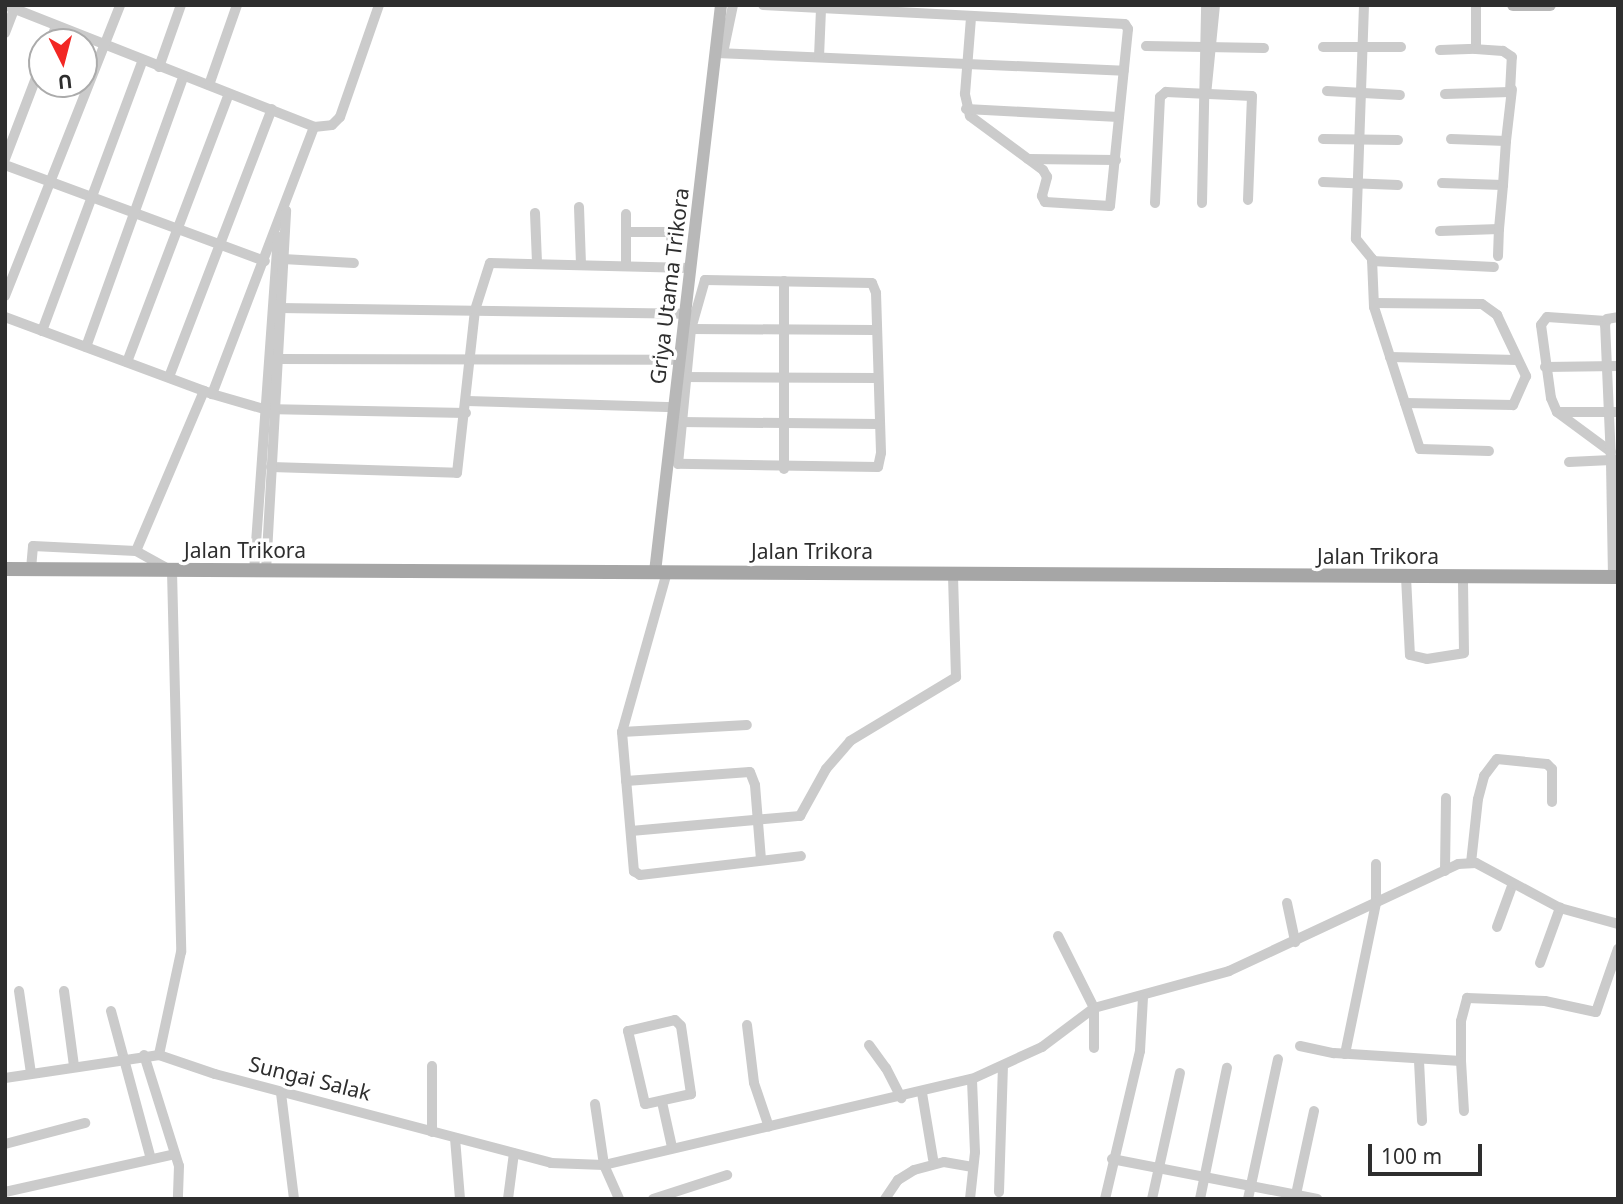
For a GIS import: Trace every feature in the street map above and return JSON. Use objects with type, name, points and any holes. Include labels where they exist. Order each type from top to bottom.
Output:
[{"type":"main road","name":"Jalan Trikora","points":[[5,569],[1615,577]]},
{"type":"street","points":[[5,296],[48,180],[120,5]]},
{"type":"street","points":[[159,67],[181,5]]},
{"type":"street","points":[[209,85],[237,5]]},
{"type":"street","points":[[6,28],[10,7],[101,46],[314,127],[332,125],[340,117],[379,5]]},
{"type":"street","name":"Griya Utama Trikora","points":[[661,572],[675,407],[682,377],[680,360],[684,314],[720,53],[721,5]]},
{"type":"street","points":[[733,5],[720,53],[1124,71]]},
{"type":"street","points":[[763,5],[1123,23],[1128,29],[1111,205],[1100,207],[1045,202],[1042,196],[1047,176],[976,122],[966,109],[971,17]]},
{"type":"street","points":[[1202,203],[1208,46],[1206,5]]},
{"type":"street","points":[[1208,46],[1215,5]]},
{"type":"street","points":[[1364,5],[1356,239],[1372,261],[1374,303],[1420,449],[1489,451]]},
{"type":"street","points":[[1476,5],[1476,49]]},
{"type":"street","points":[[1513,5],[1550,5]]},
{"type":"street","points":[[819,57],[821,9]]},
{"type":"street","points":[[1146,46],[1264,48]]},
{"type":"street","points":[[1324,47],[1401,47]]},
{"type":"street","points":[[1440,50],[1476,49],[1509,53],[1514,61],[1498,256]]},
{"type":"street","points":[[42,331],[143,60]]},
{"type":"street","points":[[86,347],[183,77]]},
{"type":"street","points":[[1445,94],[1507,94],[1512,89]]},
{"type":"street","points":[[1327,91],[1400,95]]},
{"type":"street","points":[[1155,203],[1160,97],[1166,92],[1253,98],[1248,200]]},
{"type":"street","points":[[127,362],[229,94]]},
{"type":"street","points":[[29,98],[5,162],[222,242],[265,261]]},
{"type":"street","points":[[169,377],[272,109]]},
{"type":"street","points":[[966,109],[1119,117]]},
{"type":"street","points":[[136,551],[265,261],[314,127]]},
{"type":"street","points":[[1323,139],[1398,140]]},
{"type":"street","points":[[1451,139],[1506,141]]},
{"type":"street","points":[[1028,159],[1116,160]]},
{"type":"street","points":[[1323,182],[1398,185]]},
{"type":"street","points":[[1442,183],[1503,185]]},
{"type":"street","points":[[260,571],[271,467],[268,410],[275,359],[287,196]]},
{"type":"street","points":[[579,207],[581,263]]},
{"type":"street","points":[[536,213],[537,262]]},
{"type":"street","points":[[626,214],[626,264]]},
{"type":"street","points":[[260,571],[280,217]]},
{"type":"street","points":[[1440,230],[1499,229]]},
{"type":"street","points":[[626,232],[673,233],[671,242]]},
{"type":"street","points":[[283,259],[354,263]]},
{"type":"street","points":[[1372,261],[1494,267]]},
{"type":"street","points":[[271,467],[457,473],[466,413],[475,310],[487,265],[537,262],[691,268]]},
{"type":"street","points":[[705,280],[784,281],[872,283],[876,293],[874,330],[881,461],[876,468],[680,466],[682,377],[691,329],[705,280]]},
{"type":"street","points":[[784,281],[784,469]]},
{"type":"street","points":[[1374,303],[1482,304],[1497,315],[1526,376],[1513,405],[1405,403]]},
{"type":"street","points":[[279,308],[684,314]]},
{"type":"street","points":[[5,317],[208,393],[268,410],[466,413]]},
{"type":"street","points":[[1613,458],[1557,412],[1545,367],[1543,319],[1606,321],[1618,317]]},
{"type":"street","points":[[1606,321],[1614,412],[1615,577]]},
{"type":"street","points":[[691,329],[874,330]]},
{"type":"street","points":[[1390,357],[1517,360]]},
{"type":"street","points":[[275,359],[680,360]]},
{"type":"street","points":[[1545,367],[1612,366]]},
{"type":"street","points":[[682,377],[877,378]]},
{"type":"street","points":[[467,401],[675,407]]},
{"type":"street","points":[[1557,412],[1614,412]]},
{"type":"street","points":[[680,422],[879,424]]},
{"type":"street","points":[[1569,462],[1613,458]]},
{"type":"street","points":[[31,569],[33,546],[136,551],[172,571],[181,952],[159,1055]]},
{"type":"street","points":[[661,572],[622,732],[632,862],[638,874],[801,856]]},
{"type":"street","points":[[631,831],[800,816],[825,769],[850,741],[956,677],[953,573]]},
{"type":"street","points":[[1406,577],[1410,655],[1427,659],[1464,653],[1463,577]]},
{"type":"street","points":[[622,732],[747,725]]},
{"type":"street","points":[[1471,863],[1478,799],[1484,776],[1497,760],[1547,764],[1552,769],[1552,802]]},
{"type":"street","points":[[626,781],[746,771],[755,785],[761,860]]},
{"type":"street","points":[[1445,872],[1446,798]]},
{"type":"street","points":[[1345,1054],[1376,903],[1376,863]]},
{"type":"street","points":[[1094,1008],[1206,980],[1295,942],[1445,872],[1458,863],[1471,863],[1492,870],[1512,886],[1560,908],[1618,924]]},
{"type":"street","points":[[1497,927],[1512,886]]},
{"type":"street","points":[[1287,903],[1295,942]]},
{"type":"street","points":[[1540,963],[1560,908]]},
{"type":"street","points":[[1058,936],[1094,1008],[1094,1048]]},
{"type":"street","points":[[1464,1111],[1461,1021],[1467,998],[1545,1000],[1596,1012],[1618,949]]},
{"type":"street","points":[[64,990],[74,1066]]},
{"type":"street","points":[[19,991],[31,1073]]},
{"type":"street","points":[[1105,1199],[1112,1159],[1140,1051],[1143,997]]},
{"type":"street","name":"Sungai Salak","points":[[5,1078],[121,1058],[159,1055],[281,1093],[551,1163],[604,1165],[673,1147],[922,1094],[972,1079],[1042,1047],[1094,1008]]},
{"type":"street","points":[[111,1011],[121,1058],[151,1159]]},
{"type":"street","points":[[675,1020],[681,1026],[691,1094],[662,1102],[644,1102],[628,1031],[675,1020]]},
{"type":"street","points":[[747,1025],[754,1083],[769,1127]]},
{"type":"street","points":[[869,1045],[886,1068],[901,1098]]},
{"type":"street","points":[[1300,1045],[1345,1054],[1419,1061],[1461,1061]]},
{"type":"street","points":[[144,1055],[175,1154],[178,1199]]},
{"type":"street","points":[[1248,1199],[1278,1059]]},
{"type":"street","points":[[1419,1061],[1422,1122]]},
{"type":"street","points":[[432,1066],[432,1132]]},
{"type":"street","points":[[999,1192],[1003,1067]]},
{"type":"street","points":[[1200,1199],[1227,1068]]},
{"type":"street","points":[[1152,1199],[1180,1073]]},
{"type":"street","points":[[970,1199],[973,1167],[972,1079]]},
{"type":"street","points":[[281,1093],[294,1199]]},
{"type":"street","points":[[922,1094],[933,1159]]},
{"type":"street","points":[[662,1102],[673,1147]]},
{"type":"street","points":[[595,1104],[604,1165],[619,1199]]},
{"type":"street","points":[[1295,1197],[1314,1111]]},
{"type":"street","points":[[5,1144],[85,1124]]},
{"type":"street","points":[[455,1139],[460,1199]]},
{"type":"street","points":[[508,1199],[514,1153]]},
{"type":"street","points":[[7,1199],[5,1191],[175,1154]]},
{"type":"street","points":[[1112,1159],[1204,1180],[1317,1199]]},
{"type":"street","points":[[885,1199],[898,1180],[914,1170],[944,1162],[973,1167]]},
{"type":"street","points":[[653,1199],[727,1175]]}]
